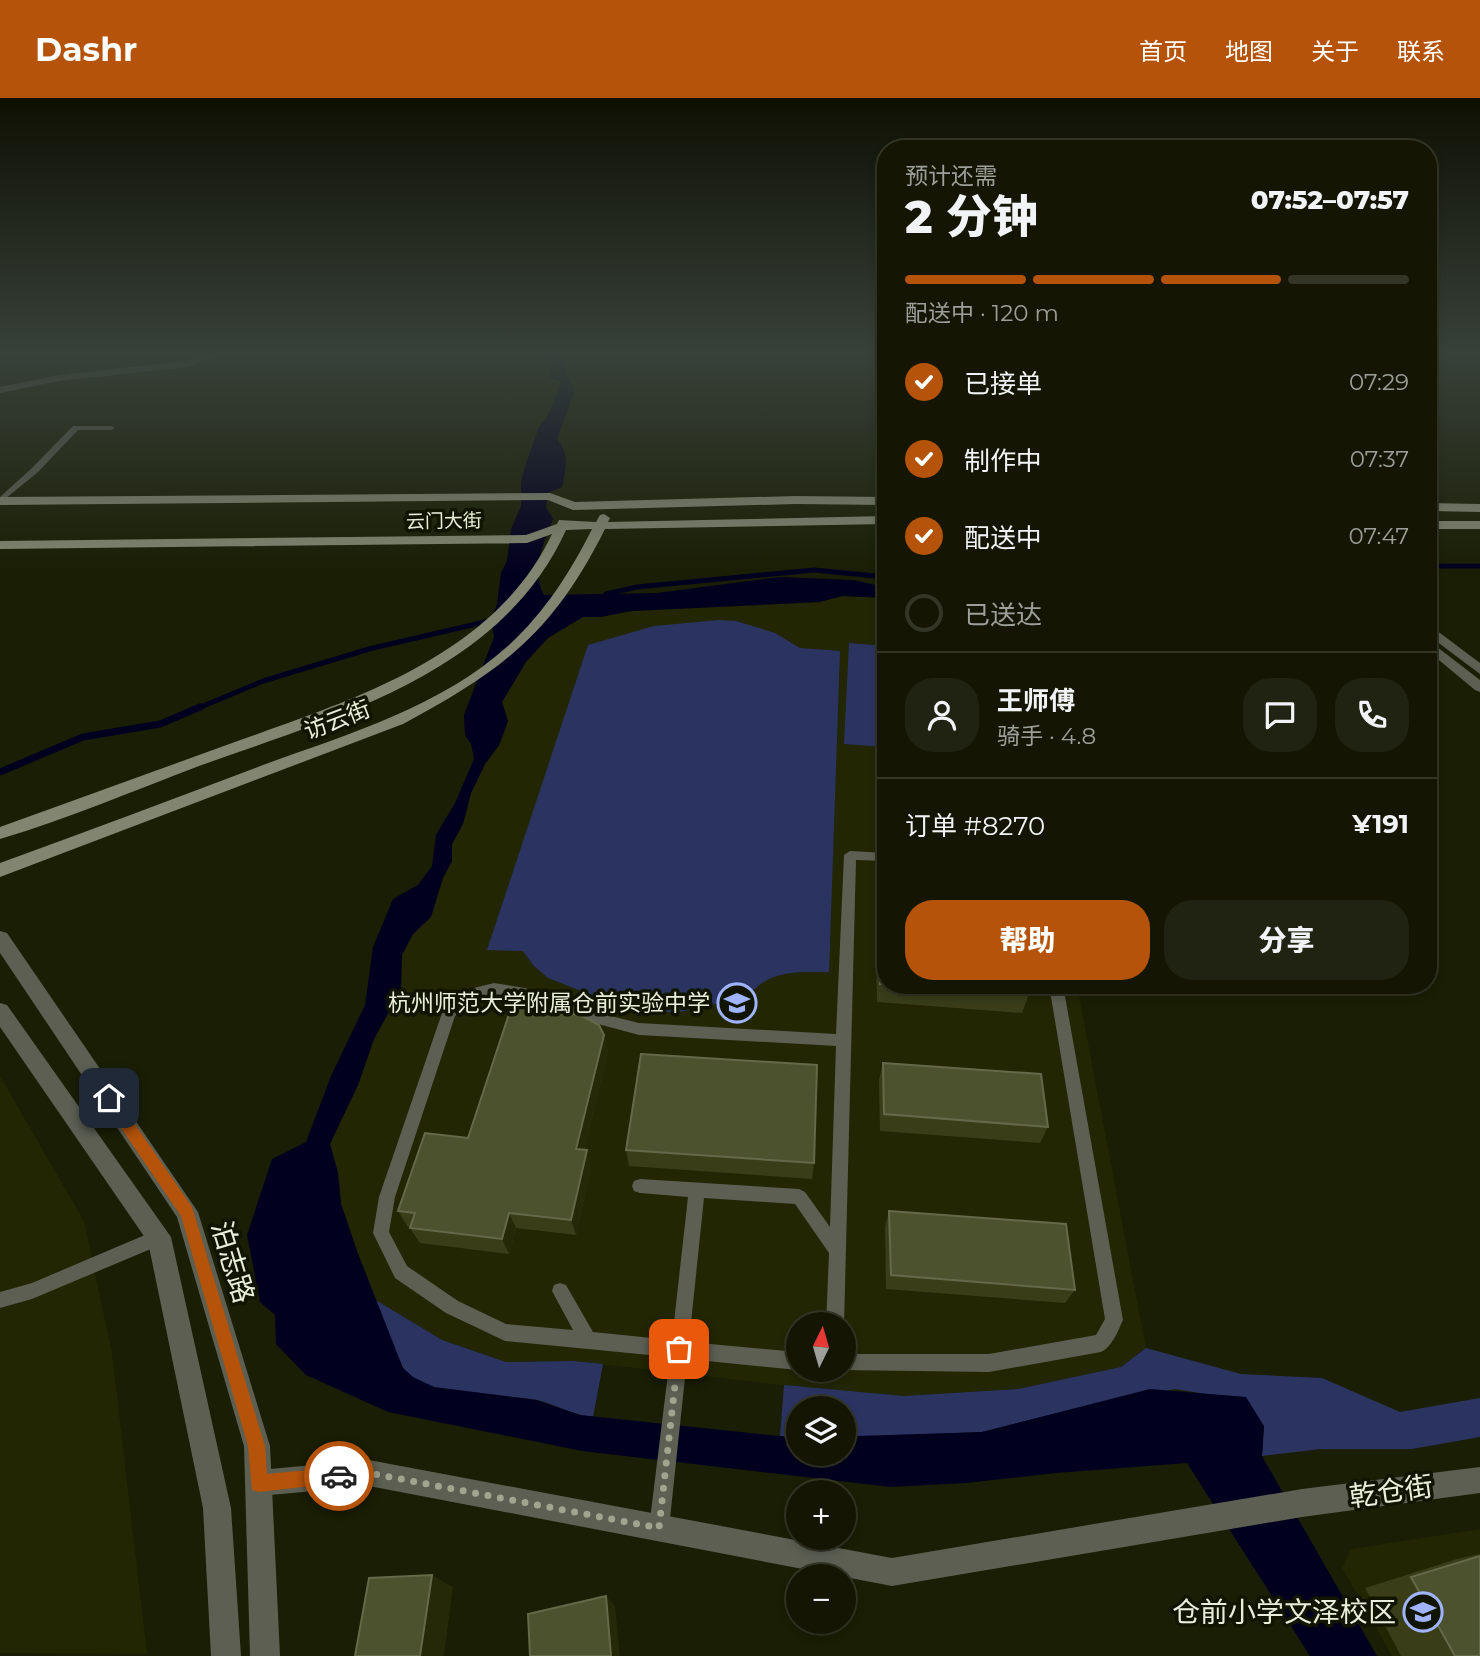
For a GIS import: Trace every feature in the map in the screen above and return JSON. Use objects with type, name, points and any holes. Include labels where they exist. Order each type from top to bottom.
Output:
[{"type":"main road","name":"云门大街","points":[[0,501],[550,496],[573,506],[796,500],[877,501]]},
{"type":"main road","name":"访云街","points":[[0,870],[398,721],[497,662],[538,622],[582,561],[610,505]]},
{"type":"main road","name":"访云街","points":[[0,833],[389,690],[428,671],[477,636],[525,587],[544,562],[573,506]]},
{"type":"main road","points":[[1437,507],[1480,508]]},
{"type":"main road","name":"云门大街","points":[[0,545],[527,539],[562,526],[877,520]]},
{"type":"main road","points":[[1437,525],[1480,525]]},
{"type":"street","points":[[1437,635],[1480,670]]},
{"type":"street","points":[[1437,651],[1480,687]]},
{"type":"street","name":"泊志路","points":[[0,939],[187,1212],[257,1446],[265,1656]]},
{"type":"street","points":[[0,1011],[159,1237],[218,1508],[226,1656]]},
{"type":"street","name":"乾仓街","points":[[259,1483],[369,1473],[892,1572],[1302,1503],[1480,1480]]},
{"type":"lane","points":[[0,501],[76,428],[111,428]]},
{"type":"lane","points":[[835,1312],[850,855],[877,856]]},
{"type":"lane","points":[[786,1360],[588,1339],[543,1338],[505,1332],[452,1307],[401,1272],[381,1233],[387,1197],[449,1013],[460,999],[490,988],[532,994],[572,1011],[639,1029],[843,1040]]},
{"type":"lane","points":[[856,1363],[989,1363],[1101,1343],[1114,1320],[1057,994]]},
{"type":"lane","points":[[640,1186],[799,1197],[837,1251]]},
{"type":"lane","points":[[659,1528],[697,1191]]},
{"type":"lane","points":[[0,1300],[32,1291],[159,1237]]},
{"type":"lane","points":[[560,1291],[588,1339]]},
{"type":"shaded area","points":[[539,427],[562,427],[557,439],[564,450],[566,468],[562,487],[548,493],[546,507],[553,519],[538,567],[544,595],[657,593],[780,577],[853,580],[877,585],[877,598],[843,596],[819,602],[632,611],[583,617],[548,638],[526,662],[502,702],[508,721],[499,745],[485,764],[471,793],[463,824],[452,844],[452,861],[443,878],[431,917],[413,934],[402,955],[401,990],[374,1039],[358,1085],[330,1144],[338,1173],[341,1204],[403,1368],[413,1377],[434,1387],[537,1400],[580,1415],[786,1437],[786,1466],[856,1466],[856,1436],[982,1432],[1150,1389],[1246,1397],[1264,1426],[1262,1456],[1377,1656],[1310,1656],[1187,1463],[891,1487],[856,1483],[856,1480],[831,1480],[582,1451],[388,1412],[306,1375],[276,1344],[275,1315],[260,1302],[247,1235],[272,1159],[306,1142],[331,1076],[365,1005],[373,947],[393,899],[418,885],[432,866],[436,835],[455,803],[474,759],[471,744],[465,735],[464,715],[494,637],[491,620],[497,604],[501,573],[507,561],[511,529],[521,506],[524,469]]},
{"type":"shaded area","name":"杭州师范大学附属仓前实验中学","points":[[843,596],[877,598],[877,994],[1079,994],[1146,1348],[1121,1367],[1018,1389],[904,1396],[798,1387],[573,1361],[506,1362],[442,1340],[374,1299],[341,1204],[338,1173],[330,1144],[358,1085],[374,1039],[401,990],[402,955],[413,934],[431,916],[443,878],[452,861],[452,844],[463,824],[471,793],[485,764],[500,745],[508,721],[502,702],[526,662],[548,638],[583,617],[632,611],[819,602]]},
{"type":"shaded area","points":[[736,621],[775,633],[800,648],[840,651],[829,972],[784,974],[765,981],[747,997],[675,1013],[622,1007],[548,978],[534,966],[523,951],[487,950],[588,645],[654,626]]},
{"type":"shaded area","points":[[849,643],[877,645],[877,746],[844,744]]},
{"type":"shaded area","points":[[0,1076],[84,1221],[112,1353],[147,1654],[0,1653]]},
{"type":"shaded area","points":[[374,1299],[442,1340],[506,1362],[573,1361],[603,1364],[593,1417],[537,1400],[446,1390],[414,1379],[400,1362]]},
{"type":"shaded area","points":[[1146,1348],[1241,1374],[1322,1378],[1400,1412],[1480,1398],[1480,1437],[1412,1449],[1321,1449],[1262,1456],[1264,1426],[1200,1393],[1175,1389],[1075,1409],[982,1432],[856,1437],[856,1396],[786,1396],[786,1437],[780,1436],[784,1385],[904,1396],[1018,1389],[1121,1367]]},
{"type":"shaded area","name":"仓前小学文泽校区","points":[[1480,1529],[1480,1656],[1392,1656],[1342,1568],[1351,1549]]},
{"type":"building","points":[[511,1008],[580,1015],[599,1025],[604,1035],[576,1149],[587,1150],[571,1220],[509,1213],[502,1239],[410,1228],[415,1213],[398,1211],[425,1133],[468,1138]]},
{"type":"building","points":[[641,1054],[817,1065],[814,1163],[626,1150]]},
{"type":"building","points":[[883,1063],[1041,1074],[1048,1127],[884,1114]]},
{"type":"building","points":[[889,1211],[1066,1224],[1075,1290],[891,1275]]},
{"type":"building","points":[[1480,1556],[1480,1656],[1455,1656],[1411,1577]]},
{"type":"building","points":[[432,1575],[420,1656],[355,1656],[369,1578]]},
{"type":"building","points":[[606,1596],[611,1656],[530,1656],[528,1614]]},
{"type":"waterway","points":[[1437,566],[1480,566]]},
{"type":"waterway","points":[[606,594],[637,587],[814,570],[877,576]]},
{"type":"waterway","points":[[196,709],[263,681],[369,649],[489,621]]},
{"type":"waterway","points":[[0,772],[83,737],[160,724],[200,707]]},
{"type":"way so far","points":[[339,1476],[369,1473],[659,1528],[679,1349]]},
{"type":"place","name":"杭州师范大学附属仓前实验中学","points":[[737,1003]]},
{"type":"place","name":"仓前小学文泽校区","points":[[1423,1612]]},
{"type":"route","points":[[109,1098],[187,1212],[257,1446],[259,1483],[339,1476]]}]
